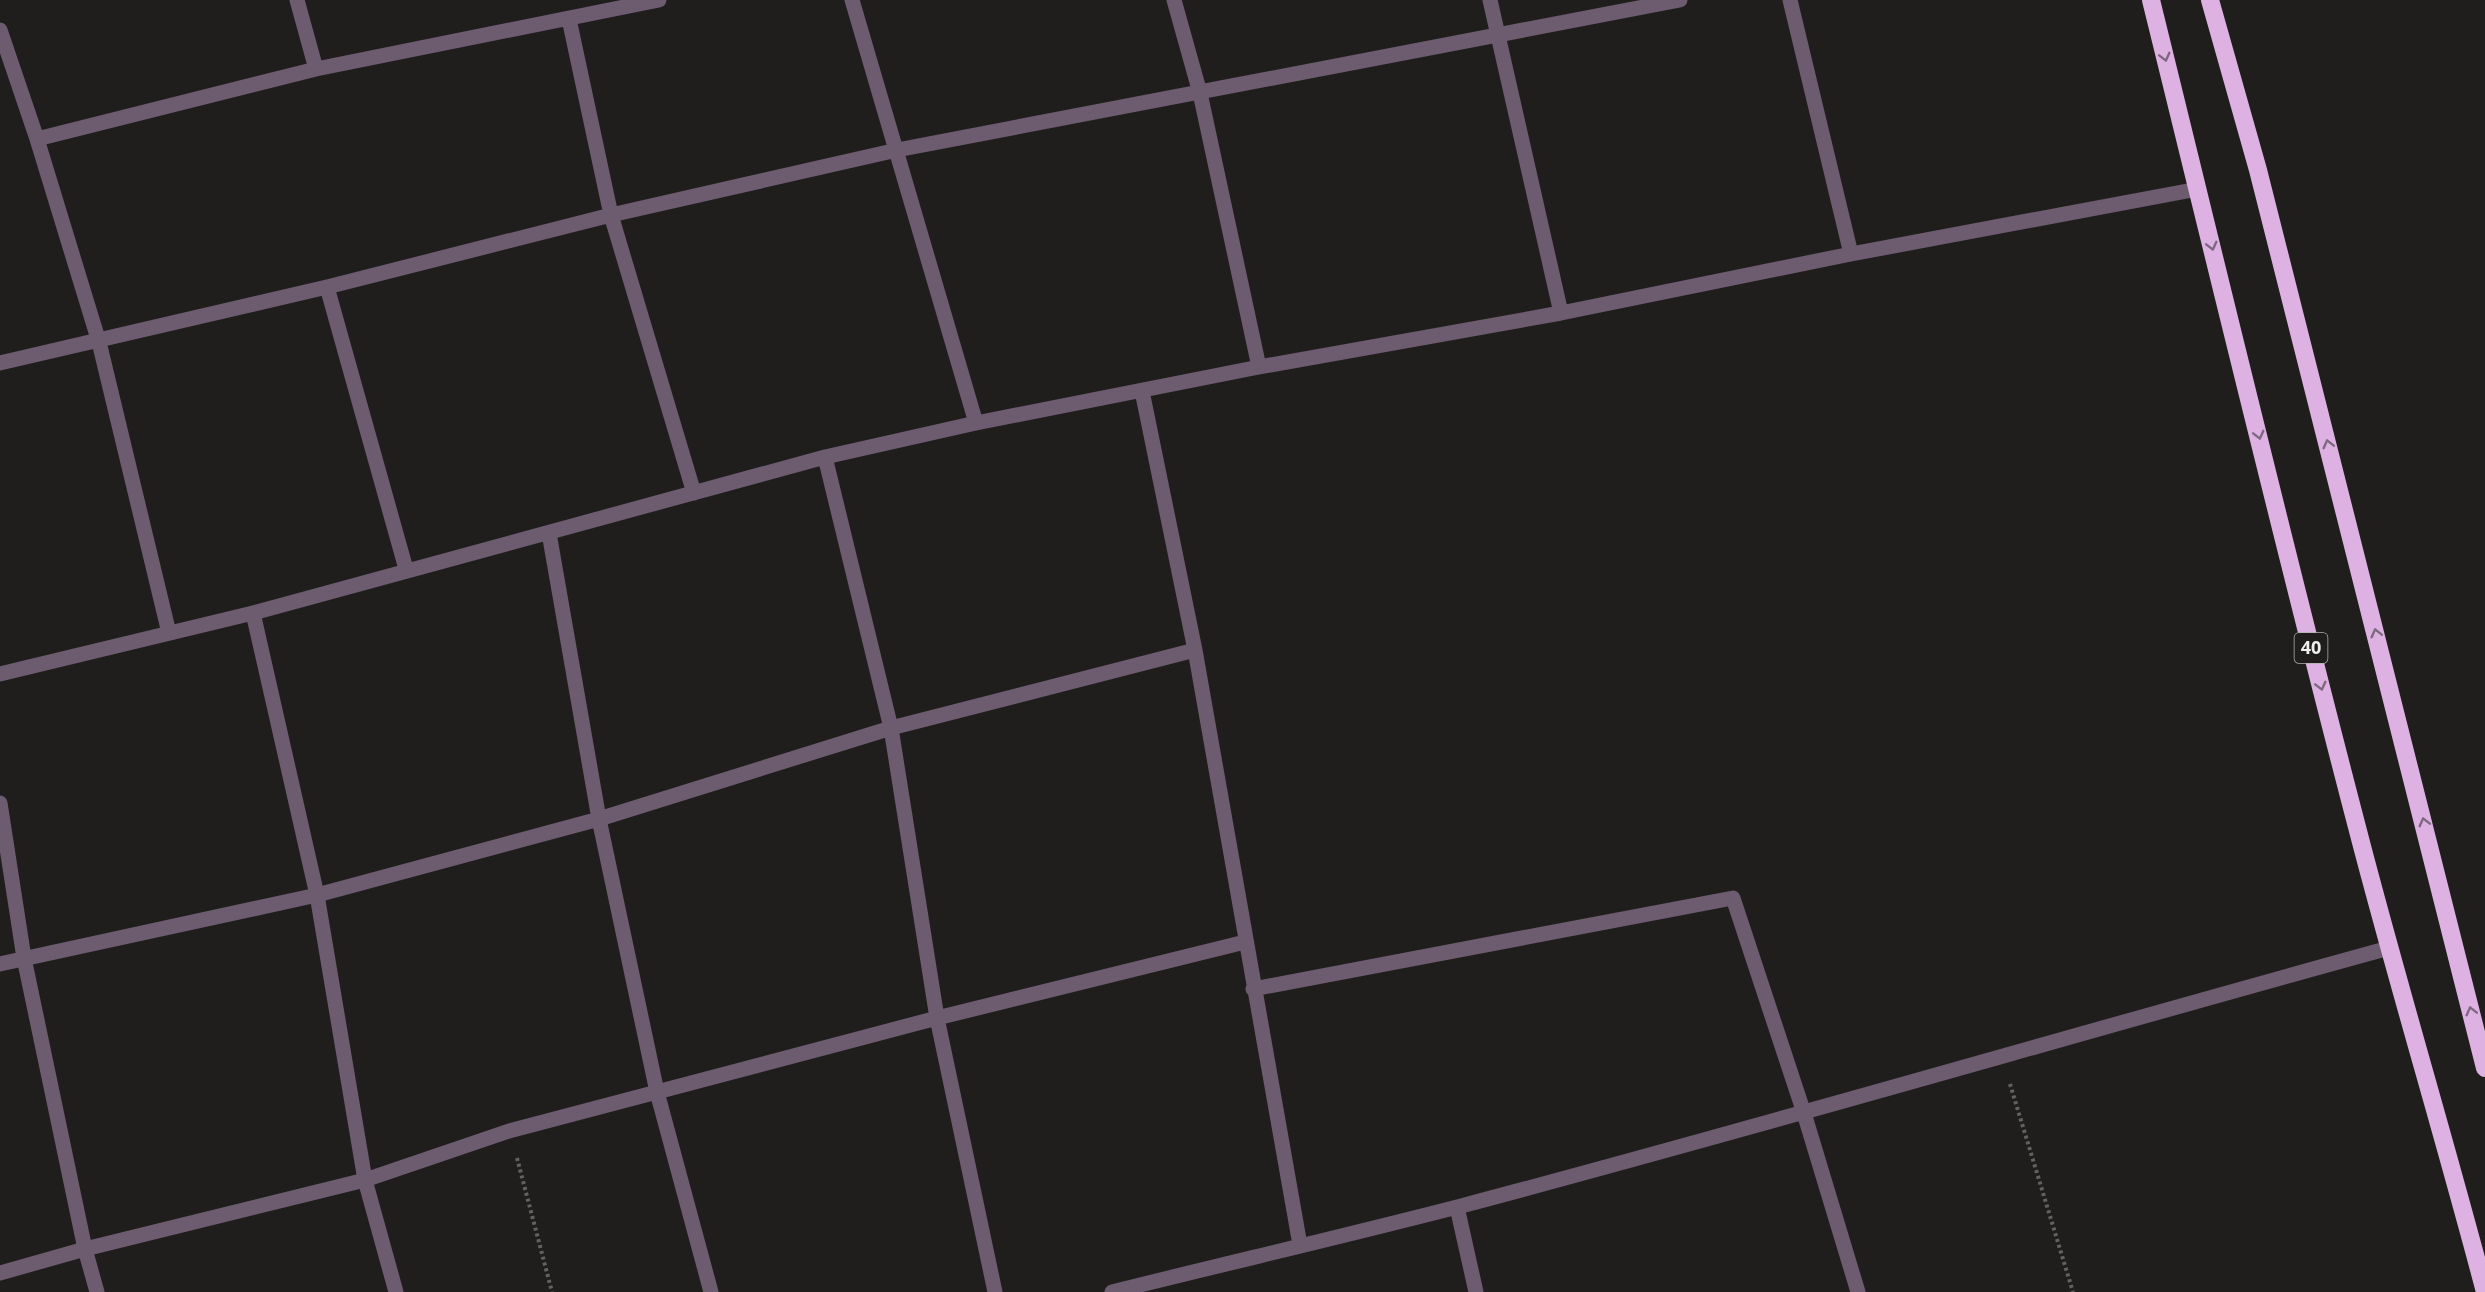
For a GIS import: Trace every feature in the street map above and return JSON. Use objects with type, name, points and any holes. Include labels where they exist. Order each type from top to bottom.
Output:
[{"type":"highway","name":"40","points":[[2151,0],[2330,724],[2389,948],[2433,1097],[2485,1292]]},
{"type":"highway","points":[[2210,0],[2260,181],[2484,1064]]},
{"type":"street","points":[[297,0],[316,69]]},
{"type":"street","points":[[37,139],[316,69],[659,0]]},
{"type":"street","points":[[852,0],[976,423]]},
{"type":"street","points":[[1174,0],[1200,93],[1259,368]]},
{"type":"street","points":[[1490,0],[1561,313]]},
{"type":"street","points":[[0,363],[99,342],[327,287],[611,215],[897,150],[1680,0]]},
{"type":"street","points":[[1790,0],[1851,254]]},
{"type":"street","points":[[569,19],[611,215],[694,493]]},
{"type":"street","points":[[0,30],[6,68],[37,139],[99,342],[169,633]]},
{"type":"street","points":[[0,674],[253,613],[406,569],[549,533],[825,457],[976,423],[1561,313],[1851,254],[2198,189]]},
{"type":"street","points":[[327,287],[406,569]]},
{"type":"street","points":[[1142,391],[1195,650],[1300,1245]]},
{"type":"street","points":[[825,457],[891,728],[937,1018],[995,1292]]},
{"type":"street","points":[[549,533],[599,819],[657,1092],[711,1292]]},
{"type":"street","points":[[253,613],[317,896],[365,1180],[396,1292]]},
{"type":"street","points":[[0,964],[317,896],[599,819],[891,728],[1195,650]]},
{"type":"street","points":[[0,803],[24,958],[85,1249],[97,1292]]},
{"type":"street","points":[[1253,989],[1733,898],[1804,1113],[1858,1292]]},
{"type":"street","points":[[0,1273],[85,1249],[365,1180],[509,1131],[937,1018],[1245,942]]},
{"type":"street","points":[[1112,1292],[1457,1207],[1804,1113],[2001,1055],[2389,948]]},
{"type":"street","points":[[1457,1207],[1476,1292]]},
{"type":"path","points":[[2001,1055],[2073,1292]]},
{"type":"path","points":[[509,1131],[552,1292]]}]
